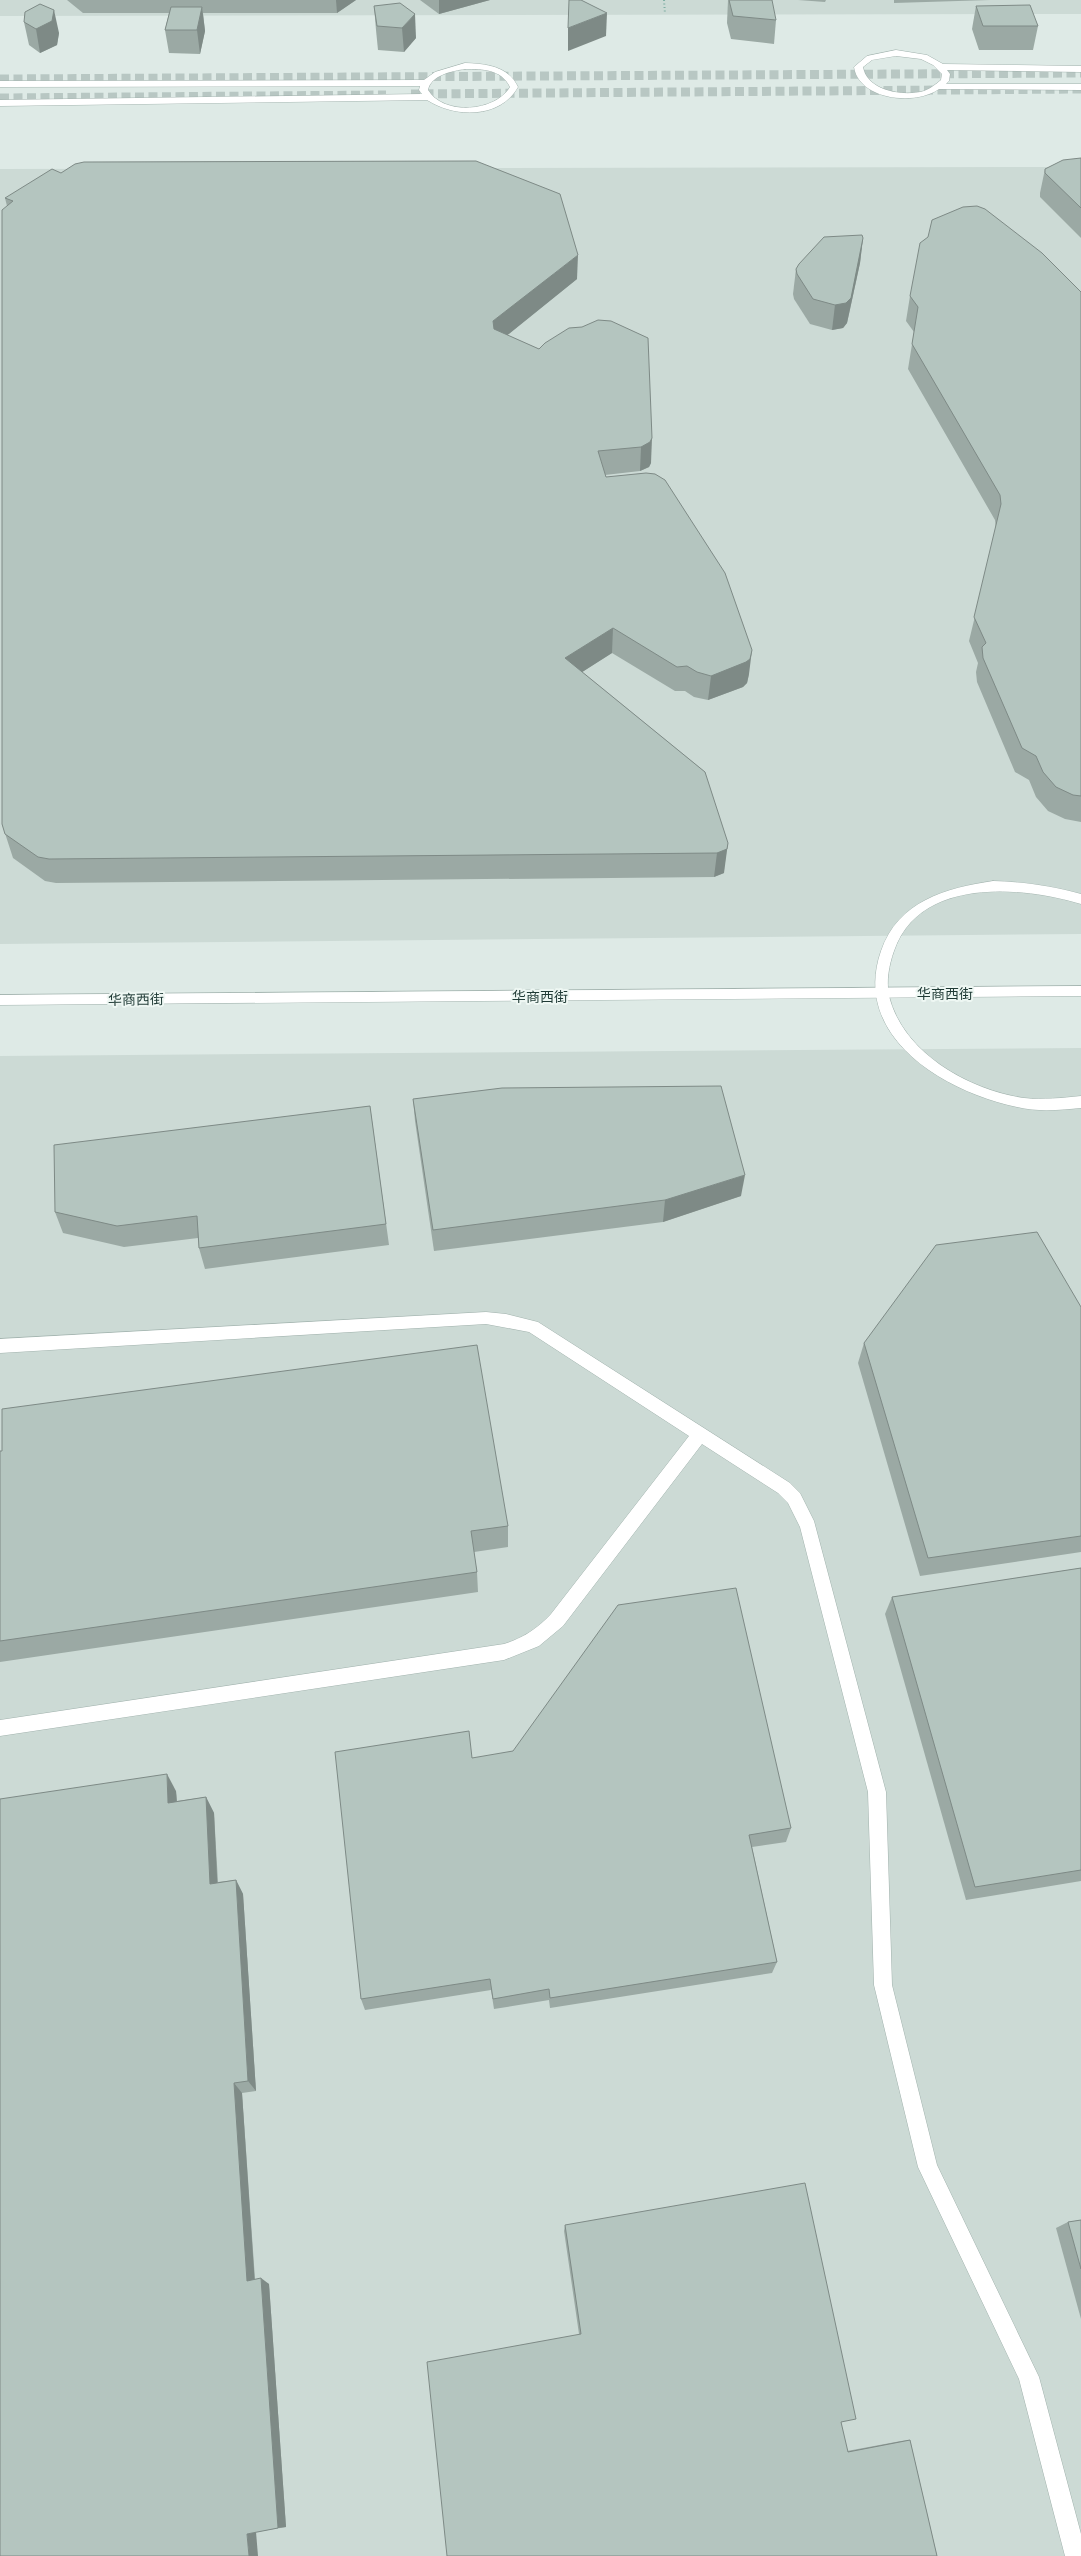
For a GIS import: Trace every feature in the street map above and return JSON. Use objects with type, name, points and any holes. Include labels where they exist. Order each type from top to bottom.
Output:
[{"type":"street","points":[[1081,69],[942,67],[923,56],[896,53],[871,57],[862,62],[858,69],[858,76],[864,83],[888,93],[918,94],[940,87],[1081,87]]},
{"type":"street","points":[[0,84],[425,83],[440,71],[451,68],[478,66],[503,73],[511,80],[514,87],[511,94],[504,101],[477,109],[448,107],[429,97],[0,103]]},
{"type":"street","points":[[940,87],[945,80],[946,74],[942,67]]},
{"type":"street","points":[[425,83],[425,90],[429,97]]},
{"type":"street","points":[[1081,898],[1036,886],[1004,884],[974,887],[945,895],[922,908],[902,924],[893,938],[882,968],[882,993],[890,1017],[905,1041],[926,1062],[953,1080],[985,1094],[1019,1102],[1053,1105],[1081,1102]]},
{"type":"street","name":"华商西街","points":[[0,1000],[1081,992]]},
{"type":"street","points":[[0,1346],[486,1318],[506,1320],[533,1327],[784,1488],[794,1498],[808,1526],[877,1792],[883,1985],[928,2167],[1029,2377],[1076,2556]]},
{"type":"street","points":[[0,1728],[504,1652],[524,1645],[540,1638],[557,1620],[700,1434]]},
{"type":"path","points":[[664,0],[665,14]]},
{"type":"shaded area","points":[[0,0],[1081,0],[1081,14],[0,16]]},
{"type":"shaded area","points":[[1081,167],[1081,934],[0,944],[0,169]]},
{"type":"shaded area","points":[[1081,1048],[1081,2556],[0,2556],[0,1056]]},
{"type":"building","points":[[569,0],[581,0],[607,13],[568,28]]},
{"type":"building","points":[[729,0],[772,0],[776,20],[733,16]]},
{"type":"building","points":[[400,3],[415,14],[402,28],[377,26],[374,6]]},
{"type":"building","points":[[40,4],[54,10],[52,21],[36,29],[24,22],[25,12]]},
{"type":"building","points":[[1030,5],[1038,26],[983,26],[976,6]]},
{"type":"building","points":[[171,7],[202,7],[197,30],[165,30]]},
{"type":"building","points":[[1081,158],[1081,208],[1045,173],[1045,169],[1063,160]]},
{"type":"building","points":[[476,161],[560,194],[578,255],[493,321],[494,329],[539,349],[569,328],[582,327],[598,320],[611,321],[648,338],[652,438],[650,442],[641,447],[598,451],[606,477],[646,473],[655,474],[665,480],[725,573],[752,650],[750,659],[711,676],[697,672],[687,666],[677,667],[613,628],[565,658],[705,772],[728,843],[727,849],[717,853],[49,859],[38,857],[5,834],[2,824],[2,210],[13,201],[5,198],[52,169],[61,173],[75,164],[84,162]]},
{"type":"building","points":[[977,206],[985,209],[1042,253],[1081,292],[1081,796],[1073,795],[1056,787],[1043,772],[1036,756],[1022,748],[983,658],[982,647],[986,643],[974,617],[1001,504],[1000,495],[912,344],[918,307],[910,296],[920,243],[928,237],[932,220],[963,207]]},
{"type":"building","points":[[862,235],[863,238],[851,298],[846,303],[835,305],[813,299],[797,274],[796,269],[799,264],[824,237]]},
{"type":"building","points":[[721,1086],[745,1175],[665,1200],[433,1230],[413,1099],[502,1088]]},
{"type":"building","points":[[370,1106],[386,1224],[199,1248],[197,1216],[117,1226],[55,1212],[54,1145]]},
{"type":"building","points":[[1037,1232],[1081,1307],[1081,1536],[928,1558],[864,1343],[936,1245]]},
{"type":"building","points":[[477,1345],[508,1526],[471,1531],[477,1572],[0,1641],[0,1451],[2,1451],[2,1409]]},
{"type":"building","points":[[1081,1568],[1081,1870],[975,1887],[892,1597]]},
{"type":"building","points":[[736,1588],[791,1828],[749,1835],[777,1962],[550,1998],[549,1989],[493,1999],[490,1979],[361,1999],[335,1752],[469,1731],[472,1758],[513,1751],[618,1605]]},
{"type":"building","points":[[167,1774],[168,1803],[206,1797],[210,1884],[236,1880],[248,2081],[234,2083],[247,2281],[261,2278],[278,2528],[247,2534],[249,2556],[0,2556],[0,1799]]},
{"type":"building","points":[[805,2183],[856,2419],[841,2422],[848,2452],[910,2440],[937,2556],[447,2556],[427,2362],[581,2334],[565,2225]]},
{"type":"building","points":[[1081,2220],[1081,2269],[1068,2222]]},
{"type":"tunnel","points":[[0,79],[1081,73]]},
{"type":"tunnel","points":[[411,94],[1081,89]]},
{"type":"tunnel","points":[[0,98],[386,95]]}]
